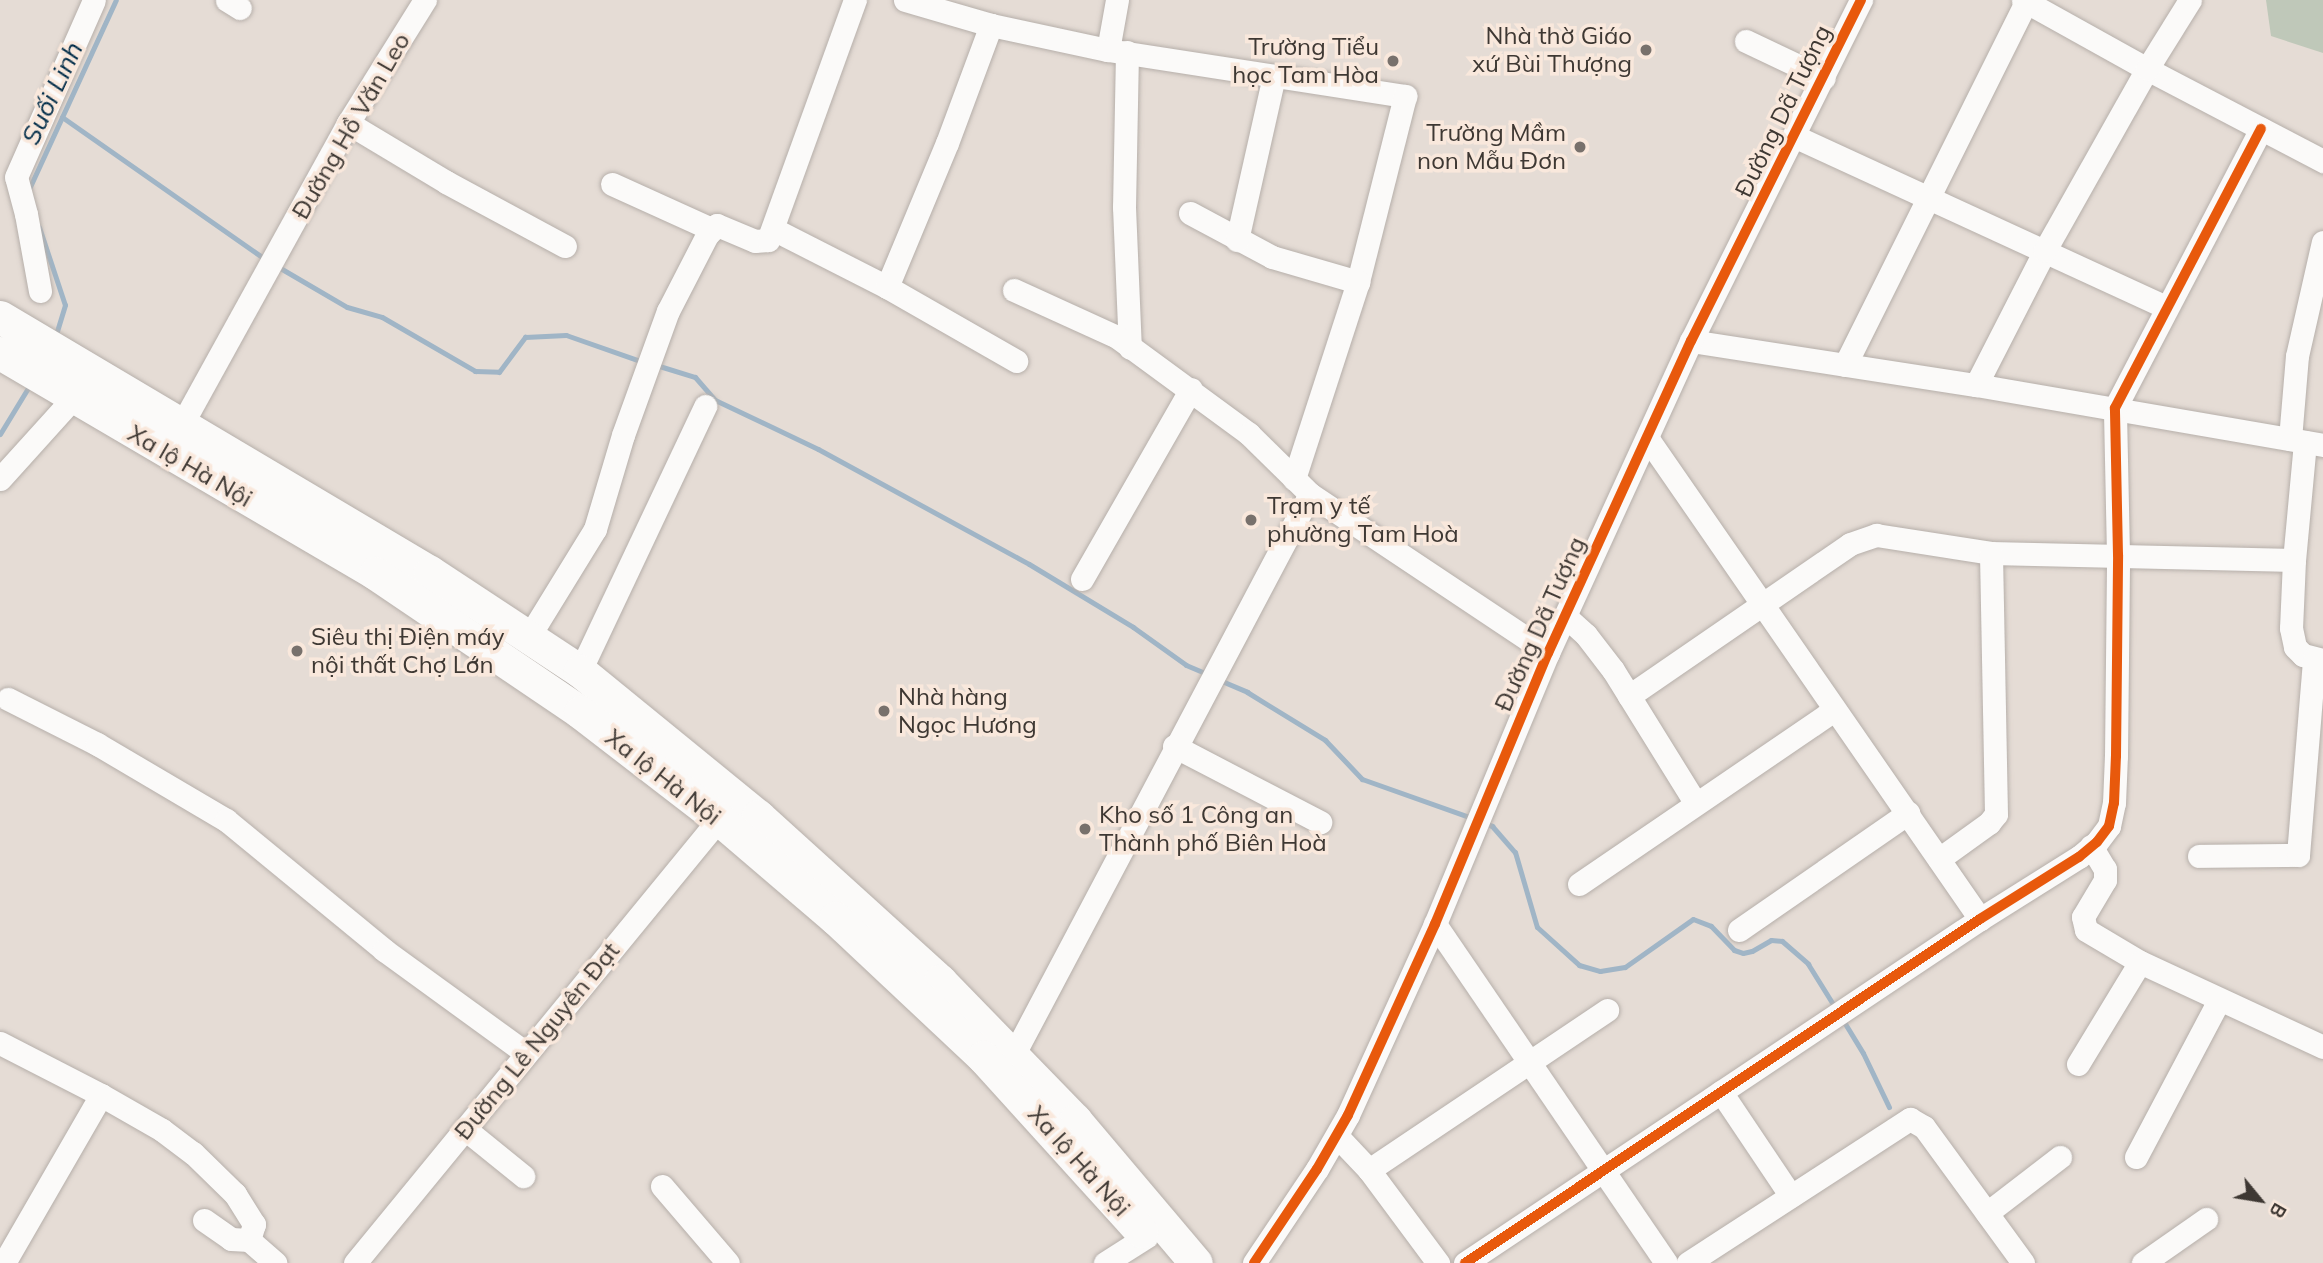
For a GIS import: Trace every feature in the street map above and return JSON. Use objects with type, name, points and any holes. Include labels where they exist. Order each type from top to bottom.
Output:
[{"type":"highway","points":[[5,332],[81,383]]},
{"type":"highway","name":"Xa lộ Hà Nội","points":[[81,383],[182,425],[430,572],[580,671],[732,812],[835,918],[983,1057],[1167,1263]]},
{"type":"highway","name":"Xa lộ Hà Nội","points":[[81,383],[375,573],[732,812]]},
{"type":"highway","points":[[732,812],[859,905],[1014,1054],[1115,1164],[1196,1263]]},
{"type":"street","points":[[40,291],[16,177],[94,0]]},
{"type":"street","name":"Đường Hồ Văn Leo","points":[[182,425],[348,123],[425,0]]},
{"type":"street","points":[[528,638],[594,529],[668,311],[711,229],[720,225],[763,242],[768,240],[855,0]]},
{"type":"street","points":[[905,0],[990,25],[1118,51],[1405,96],[1359,282],[1302,487],[1207,688],[1174,746],[1014,1054]]},
{"type":"street","points":[[1117,0],[1130,348]]},
{"type":"street","name":"Đường Dã Tượng","points":[[1254,1263],[1337,1136],[1435,924],[1548,653],[1691,341],[1861,0]]},
{"type":"street","points":[[1976,386],[2045,250],[2147,69],[2190,0]]},
{"type":"street","points":[[1845,365],[2024,1],[2147,69],[2323,160]]},
{"type":"street","points":[[887,287],[947,143],[990,25]]},
{"type":"street","points":[[1746,41],[1824,78]]},
{"type":"street","points":[[1237,240],[1274,76]]},
{"type":"street","points":[[348,123],[457,188],[565,246]]},
{"type":"street","points":[[1465,1263],[2091,846],[2109,826],[2114,803],[2118,555],[2115,408],[2165,307],[2262,130]]},
{"type":"street","points":[[1794,136],[2165,307]]},
{"type":"street","points":[[612,184],[711,229]]},
{"type":"street","points":[[1190,213],[1237,240],[1302,268],[1359,282]]},
{"type":"street","points":[[773,229],[887,287],[1016,361]]},
{"type":"street","points":[[2199,856],[2298,855],[2318,659],[2295,647],[2291,628],[2294,560],[2306,442],[2297,356],[2323,242]]},
{"type":"street","points":[[1014,290],[1107,331],[1191,389],[1249,434],[1302,487],[1548,653]]},
{"type":"street","points":[[1691,341],[2115,408],[2306,442]]},
{"type":"street","points":[[0,479],[81,383]]},
{"type":"street","points":[[1082,579],[1191,389]]},
{"type":"street","points":[[580,671],[705,406]]},
{"type":"street","points":[[1647,439],[1980,919]]},
{"type":"street","points":[[1629,696],[1863,538],[1891,536],[1990,553],[2294,560]]},
{"type":"street","points":[[1939,859],[1989,823],[1996,814],[1990,553]]},
{"type":"street","points":[[1565,616],[1599,650],[1695,802]]},
{"type":"street","points":[[8,699],[97,744],[226,820],[384,950],[526,1053]]},
{"type":"street","points":[[1580,884],[1695,802],[1835,710]]},
{"type":"street","points":[[1174,746],[1320,822]]},
{"type":"street","name":"Đường Lê Nguyên Đạt","points":[[355,1263],[526,1053],[732,812]]},
{"type":"street","points":[[1739,930],[1908,813]]},
{"type":"street","points":[[2091,846],[2105,869],[2105,880],[2083,917],[2082,924],[2086,930],[2140,962],[2323,1047]]},
{"type":"street","points":[[1435,924],[1666,1263]]},
{"type":"street","points":[[2078,1064],[2140,962]]},
{"type":"street","points":[[2136,1157],[2219,1000]]},
{"type":"street","points":[[1369,1170],[1607,1010]]},
{"type":"street","points":[[0,1043],[101,1095],[162,1130],[193,1153],[221,1180],[254,1224],[249,1240]]},
{"type":"street","points":[[1721,1092],[1791,1196]]},
{"type":"street","points":[[4,1263],[101,1095]]},
{"type":"street","points":[[1688,1263],[1910,1119],[1924,1127],[2023,1263]]},
{"type":"street","points":[[465,1129],[523,1176]]},
{"type":"street","points":[[1337,1136],[1369,1170],[1437,1263]]},
{"type":"street","points":[[1987,1213],[2060,1157]]},
{"type":"street","points":[[662,1186],[728,1263]]},
{"type":"street","points":[[2143,1263],[2206,1219]]},
{"type":"street","points":[[204,1220],[230,1239],[249,1240],[275,1263]]},
{"type":"street","points":[[1105,1263],[1146,1237]]},
{"type":"green space","points":[[2266,0],[2323,0],[2323,53],[2271,36]]},
{"type":"waterway","name":"Suối Linh","points":[[28,191],[116,0]]},
{"type":"waterway","points":[[62,117],[266,260]]},
{"type":"waterway","name":"Suối Linh","points":[[39,227],[65,305],[55,337]]},
{"type":"waterway","points":[[275,265],[347,307],[382,317],[475,371],[499,372],[525,337],[566,335],[643,362]]},
{"type":"waterway","points":[[656,365],[695,377],[715,400],[818,449],[1029,564],[1133,627],[1186,665],[1209,675]]},
{"type":"waterway","name":"Suối Linh","points":[[0,434],[31,383]]},
{"type":"waterway","points":[[1217,679],[1247,692],[1325,740],[1362,779],[1472,818]]},
{"type":"waterway","points":[[1485,823],[1492,826],[1515,852],[1537,927],[1579,965],[1600,971],[1625,967],[1693,919],[1711,926],[1734,950],[1743,953],[1771,940],[1782,941],[1808,964],[1836,1009]]},
{"type":"waterway","points":[[1841,1017],[1863,1053],[1889,1107]]},
{"type":"cycle path","points":[[1254,1263],[1317,1169],[1348,1115],[1435,924],[1548,653],[1691,341],[1861,0]]},
{"type":"cycle path","points":[[1465,1263],[1980,919],[2079,857],[2097,842],[2109,826],[2114,803],[2116,756],[2118,555],[2115,408],[2261,129]]},
{"type":"place","name":"Nhà thờ Giáo xứ Bùi Thượng","points":[[1646,50]]},
{"type":"place","name":"Trường Tiểu học Tam Hòa","points":[[1393,61]]},
{"type":"place","name":"Trường Mầm non Mẫu Đơn","points":[[1580,147]]},
{"type":"place","name":"Trạm y tế phường Tam Hoà","points":[[1251,520]]},
{"type":"place","name":"Siêu thị Điện máy nội thất Chợ Lớn","points":[[297,651]]},
{"type":"place","name":"Nhà hàng Ngọc Hương","points":[[884,711]]},
{"type":"place","name":"Kho số 1 Công an Thành phố Biên Hoà","points":[[1085,829]]}]
